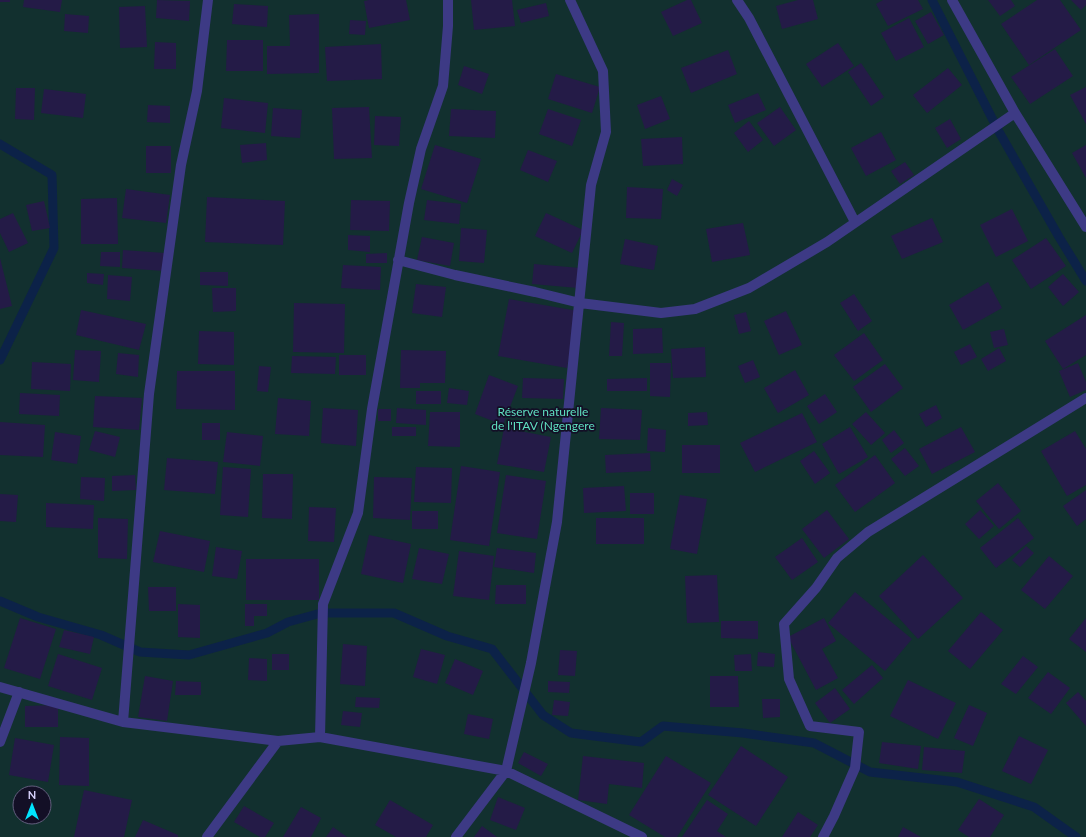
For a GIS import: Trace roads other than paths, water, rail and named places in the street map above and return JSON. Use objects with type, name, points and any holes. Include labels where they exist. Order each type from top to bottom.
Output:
[{"type":"street","points":[[123,722],[149,394],[181,165],[198,91],[208,0]]},
{"type":"street","points":[[320,737],[323,604],[358,513],[372,409],[398,260],[421,149],[443,86],[448,26],[448,0]]},
{"type":"street","points":[[456,837],[506,771],[531,663],[557,522],[591,185],[606,132],[602,71],[570,0]]},
{"type":"street","points":[[737,0],[749,18],[855,222]]},
{"type":"street","points":[[952,0],[1015,113],[1086,227]]},
{"type":"street","points":[[398,260],[580,304],[660,313],[695,309],[749,288],[827,242],[987,133],[1004,119],[1015,113]]},
{"type":"street","points":[[823,837],[855,768],[855,755],[859,732],[810,726],[789,679],[784,624],[816,588],[837,558],[868,532],[1086,398]]},
{"type":"street","points":[[0,687],[123,722],[278,741],[320,737],[506,771],[642,837]]},
{"type":"street","points":[[0,742],[19,692]]},
{"type":"street","points":[[207,837],[278,741]]},
{"type":"waterway","points":[[932,0],[998,130],[1086,281]]},
{"type":"waterway","points":[[0,144],[52,175],[54,248],[0,360]]},
{"type":"waterway","points":[[0,601],[38,617],[101,635],[140,652],[189,655],[267,633],[288,622],[321,613],[394,613],[447,636],[492,649],[543,715],[571,733],[641,742],[663,726],[743,733],[814,743],[870,772],[957,782],[1034,807],[1076,837]]},
{"type":"park label","name":"Réserve naturelle de l'ITAV (Ngengere","points":[[543,419]]}]
